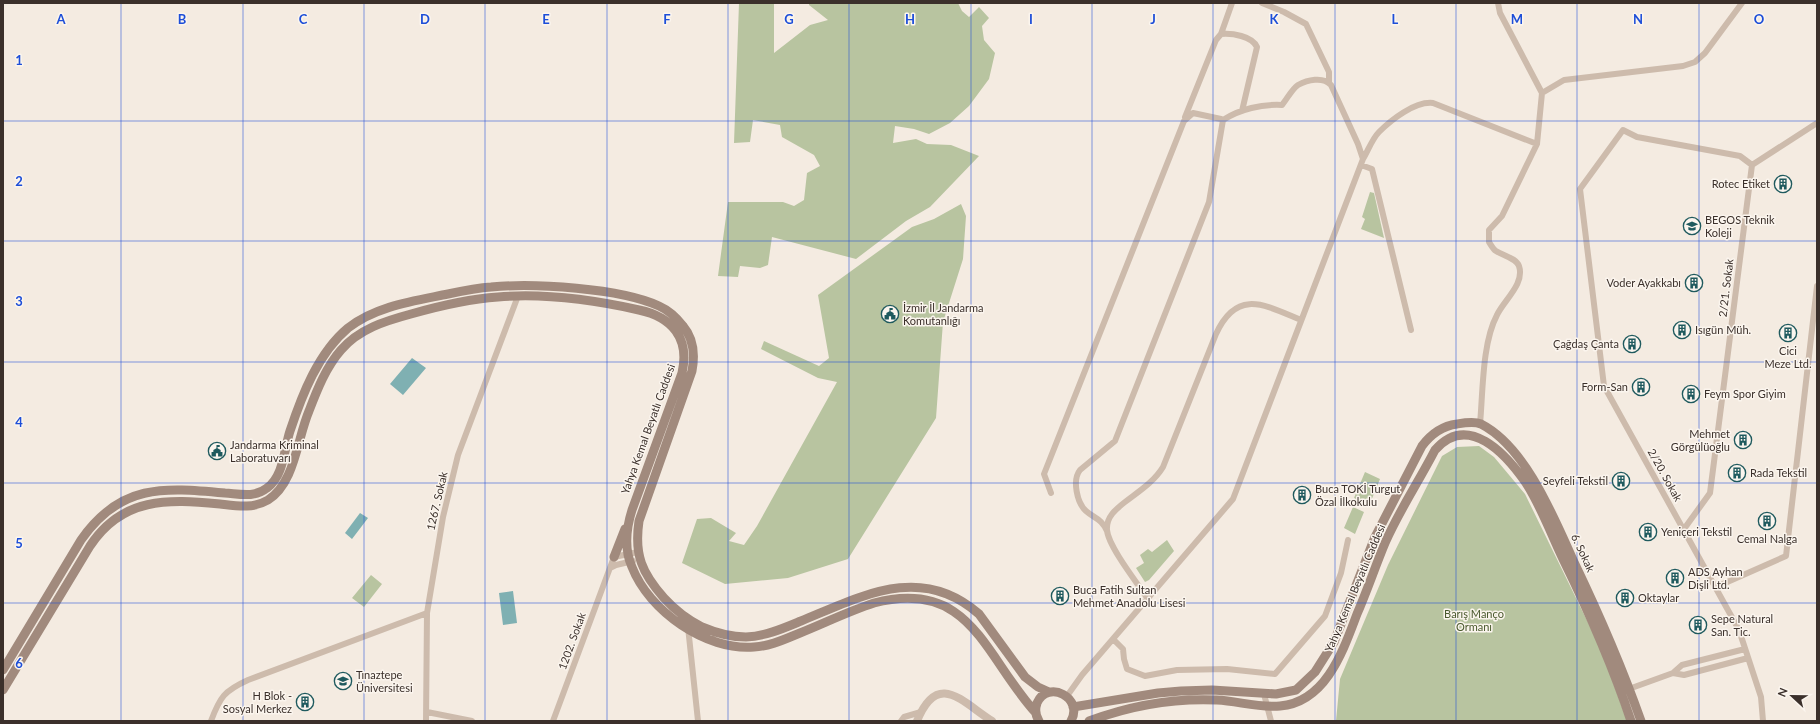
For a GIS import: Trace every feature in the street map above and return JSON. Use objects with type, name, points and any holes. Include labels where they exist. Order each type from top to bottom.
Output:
[{"type":"main road","name":"Yahya Kemal Beyatlı Caddesi","points":[[3,670],[81,540],[104,513],[122,501],[145,493],[186,490],[246,496],[268,488],[281,467],[291,429],[310,382],[329,349],[341,334],[358,321],[378,311],[417,300],[483,287],[548,287],[615,294],[659,306],[679,321],[688,333],[693,348],[692,371],[639,521],[639,555],[644,570],[655,588],[688,624],[704,638],[724,645],[753,648],[774,643],[865,606],[884,600],[906,599],[930,601],[947,606],[970,623],[1037,717]]},
{"type":"main road","name":"Yahya Kemal Beyatlı Caddesi","points":[[3,690],[95,537],[118,516],[136,507],[167,502],[188,502],[239,507],[249,506],[267,500],[280,490],[289,475],[308,413],[325,375],[341,350],[354,338],[369,328],[386,321],[430,309],[496,297],[518,296],[588,301],[641,310],[660,316],[668,322],[679,336],[683,344],[684,362],[682,373],[632,510],[626,532],[629,557],[636,575],[652,599],[670,616],[688,624],[717,633],[736,636],[755,636],[783,628],[880,590],[900,587],[930,589],[957,598],[979,614],[1025,678],[1038,687],[1049,692],[1056,692],[1067,696]]},
{"type":"main road","name":"Yahya Kemal Beyatlı Caddesi","points":[[1073,707],[1158,693],[1192,690],[1280,694],[1296,690],[1318,668],[1334,642],[1375,537],[1422,446],[1428,438],[1443,427],[1452,424],[1480,424]]},
{"type":"main road","name":"6. Sokak","points":[[1480,424],[1493,433],[1510,449],[1537,486],[1599,615],[1625,690],[1631,721]]},
{"type":"main road","name":"Yahya Kemal Beyatlı Caddesi","points":[[1089,721],[1118,710],[1180,701],[1218,700],[1268,706],[1286,705],[1301,700],[1317,688],[1328,676],[1345,646],[1386,542],[1435,450],[1445,439],[1452,436],[1472,435]]},
{"type":"main road","name":"6. Sokak","points":[[1472,435],[1483,439],[1494,447],[1526,483],[1589,613],[1614,671],[1641,721]]},
{"type":"main road","points":[[614,557],[632,510]]},
{"type":"main road","points":[[8,661],[18,666]]},
{"type":"main road","points":[[1037,717],[1039,700],[1049,692]]},
{"type":"main road","points":[[1067,696],[1073,707],[1074,713],[1070,721]]},
{"type":"street","points":[[1050,493],[1044,474],[1216,40],[1221,34],[1232,3]]},
{"type":"street","points":[[1262,3],[1284,12],[1306,24],[1329,72],[1329,83],[1355,137],[1362,162],[1372,169],[1411,330]]},
{"type":"street","points":[[1480,424],[1488,340],[1496,315],[1517,285],[1520,276],[1520,267],[1517,261],[1495,251],[1489,242],[1490,230],[1502,216],[1537,144],[1542,93],[1500,14],[1498,3]]},
{"type":"street","points":[[1542,93],[1564,80],[1683,66],[1695,62],[1705,53],[1742,3]]},
{"type":"street","points":[[1221,34],[1248,38],[1257,47],[1242,111]]},
{"type":"street","points":[[1148,599],[1113,547],[1107,530],[1101,521],[1083,508],[1075,484],[1076,477],[1080,470],[1115,441],[1209,202],[1223,120],[1235,112],[1271,105],[1282,105],[1298,85],[1313,80],[1322,80],[1329,83]]},
{"type":"street","points":[[1067,696],[1233,499],[1362,162],[1378,133],[1411,108],[1425,102],[1433,103],[1537,144]]},
{"type":"street","points":[[1184,121],[1193,113],[1218,117],[1223,120]]},
{"type":"street","points":[[1752,165],[1817,123]]},
{"type":"street","name":"2/20. Sokak","points":[[1752,165],[1740,156],[1637,137],[1623,130],[1580,189],[1604,386],[1739,630],[1761,697],[1763,721]]},
{"type":"street","name":"2/21. Sokak","points":[[1684,529],[1710,493],[1752,165]]},
{"type":"street","points":[[1716,587],[1786,556],[1817,286]]},
{"type":"street","name":"1267. Sokak","points":[[426,721],[427,613],[443,517],[458,455],[518,296]]},
{"type":"street","points":[[1107,530],[1108,521],[1113,513],[1158,475],[1163,467],[1216,334],[1225,317],[1240,306],[1254,303],[1263,304],[1301,320]]},
{"type":"street","points":[[1114,639],[1123,649],[1127,669],[1140,675],[1145,676],[1177,670],[1227,669],[1275,674],[1325,616],[1342,573],[1348,540]]},
{"type":"street","points":[[614,557],[639,555]]},
{"type":"street","name":"1202. Sokak","points":[[553,721],[614,557]]},
{"type":"street","points":[[610,568],[629,557]]},
{"type":"street","points":[[211,721],[217,706],[231,688],[248,680],[427,613]]},
{"type":"street","points":[[688,624],[698,721]]},
{"type":"street","points":[[1625,690],[1673,673],[1682,665],[1744,649]]},
{"type":"street","points":[[1673,673],[1684,675],[1748,658]]},
{"type":"street","points":[[917,721],[921,712],[931,699],[938,695],[948,694],[958,697],[992,721]]},
{"type":"street","points":[[1264,694],[1271,721]]},
{"type":"street","points":[[427,712],[472,721]]},
{"type":"street","points":[[901,721],[904,717],[921,712]]},
{"type":"green space","points":[[739,3],[774,3],[774,53],[810,25],[828,20],[809,5],[809,3],[958,3],[962,11],[969,17],[979,7],[989,18],[982,26],[984,40],[995,53],[989,79],[969,106],[950,123],[929,134],[914,129],[895,126],[893,143],[916,139],[927,144],[951,145],[979,156],[930,207],[906,221],[856,259],[772,237],[768,265],[760,268],[740,266],[738,277],[718,276],[728,202],[783,202],[794,206],[804,200],[807,173],[820,166],[814,155],[782,137],[780,125],[753,120],[750,142],[734,143]]},
{"type":"green space","points":[[1370,192],[1374,193],[1384,238],[1361,229],[1365,219],[1362,217]]},
{"type":"green space","points":[[961,204],[966,216],[963,259],[943,322],[936,418],[848,559],[788,578],[725,584],[682,563],[697,519],[711,518],[736,533],[729,541],[744,545],[757,526],[837,382],[818,378],[761,349],[764,341],[819,366],[829,358],[818,295],[912,227],[934,219]]},
{"type":"green space","name":"Barış Manço Ormanı","points":[[1479,446],[1494,457],[1525,494],[1601,649],[1627,721],[1336,721],[1340,679],[1388,565],[1442,456],[1457,447]]},
{"type":"green space","points":[[1365,472],[1380,479],[1369,506],[1354,498]]},
{"type":"green space","points":[[1353,507],[1364,512],[1355,534],[1344,528]]},
{"type":"green space","points":[[1167,540],[1174,551],[1149,580],[1145,582],[1136,568],[1144,563],[1140,555],[1148,549],[1152,552]]},
{"type":"green space","points":[[371,575],[382,584],[364,607],[352,598]]},
{"type":"water","points":[[412,358],[426,368],[403,395],[390,384]]},
{"type":"water","points":[[360,513],[368,518],[352,539],[345,533]]},
{"type":"water","points":[[513,591],[517,623],[503,625],[499,593]]},
{"type":"place","name":"Rotec Etiket","points":[[1783,184]]},
{"type":"place","name":"BEGOS Teknik Koleji","points":[[1692,226]]},
{"type":"place","name":"Voder Ayakkabı","points":[[1694,283]]},
{"type":"place","name":"İzmir İl Jandarma Komutanlığı","points":[[890,314]]},
{"type":"place","name":"Isıgün Müh.","points":[[1682,330]]},
{"type":"place","name":"Cici Meze Ltd.","points":[[1788,333]]},
{"type":"place","name":"Çağdaş Çanta","points":[[1632,344]]},
{"type":"place","name":"Form-San","points":[[1641,387]]},
{"type":"place","name":"Feym Spor Giyim","points":[[1691,394]]},
{"type":"place","name":"Mehmet Görgülüoğlu","points":[[1743,440]]},
{"type":"place","name":"Jandarma Kriminal Laboratuvarı","points":[[217,451]]},
{"type":"place","name":"Rada Tekstil","points":[[1737,473]]},
{"type":"place","name":"Seyfeli Tekstil","points":[[1621,481]]},
{"type":"place","name":"Buca TOKİ Turgut Özal İlkokulu","points":[[1302,495]]},
{"type":"place","name":"Cemal Nalga","points":[[1767,521]]},
{"type":"place","name":"Yeniçeri Tekstil","points":[[1648,532]]},
{"type":"place","name":"ADS Ayhan Dişli Ltd.","points":[[1675,578]]},
{"type":"place","name":"Buca Fatih Sultan Mehmet Anadolu Lisesi","points":[[1060,596]]},
{"type":"place","name":"Oktaylar","points":[[1625,598]]},
{"type":"place","name":"Sepe Natural San. Tic.","points":[[1698,625]]},
{"type":"place","name":"Tınaztepe Üniversitesi","points":[[343,681]]},
{"type":"place","name":"H Blok - Sosyal Merkez","points":[[305,702]]}]
